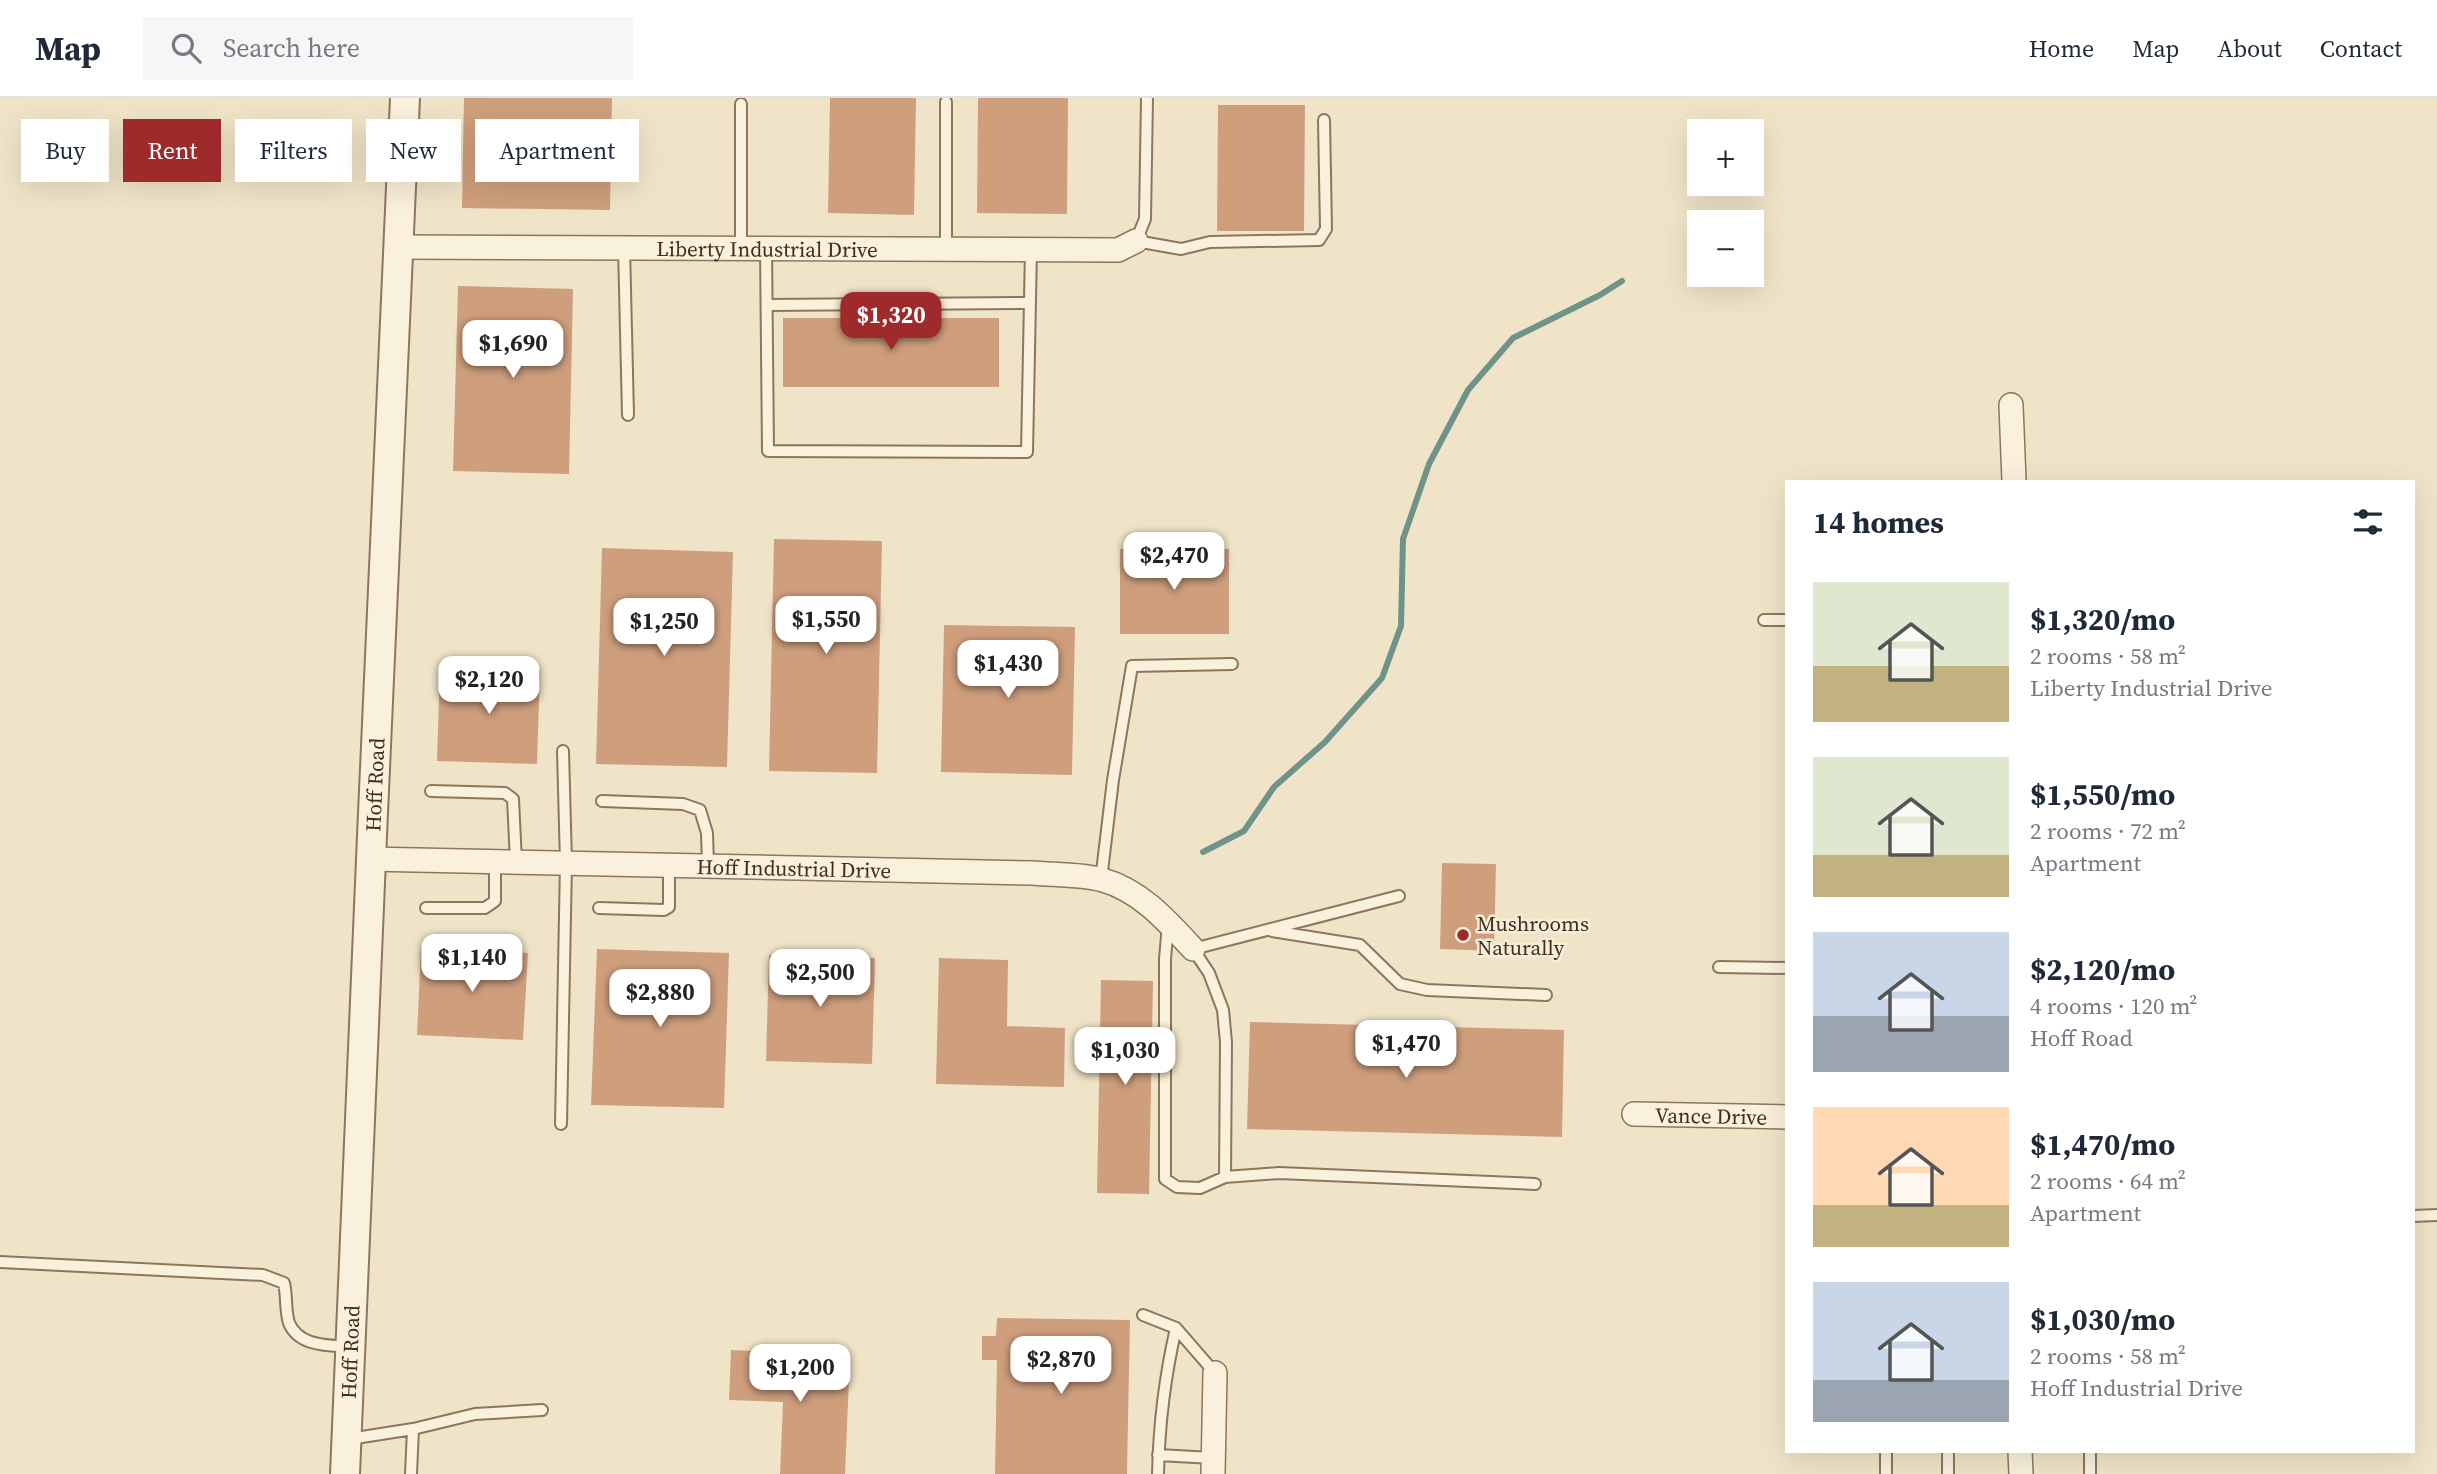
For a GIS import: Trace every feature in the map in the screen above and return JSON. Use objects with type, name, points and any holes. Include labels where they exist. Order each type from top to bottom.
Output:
[{"type":"street","name":"Hoff Road","points":[[345,1474],[369,859],[405,98]]},
{"type":"street","name":"Liberty Industrial Drive","points":[[398,247],[1118,250],[1136,242]]},
{"type":"street","points":[[2011,405],[2014,480]]},
{"type":"street","name":"Hoff Industrial Drive","points":[[369,859],[1032,873],[1101,880],[1133,892],[1168,922],[1193,949]]},
{"type":"street","name":"Vance Drive","points":[[1634,1114],[1785,1117]]},
{"type":"street","points":[[1213,1466],[1216,1373]]},
{"type":"street","points":[[2020,1453],[2021,1474]]},
{"type":"lane","points":[[1147,98],[1145,219],[1136,242],[1181,249],[1229,240],[1319,240],[1326,229],[1324,120]]},
{"type":"lane","points":[[946,102],[946,249]]},
{"type":"lane","points":[[741,104],[741,248]]},
{"type":"lane","points":[[624,247],[628,415]]},
{"type":"lane","points":[[766,248],[768,451],[1027,452],[1031,249]]},
{"type":"lane","points":[[766,305],[1030,303]]},
{"type":"lane","points":[[1764,620],[1785,620]]},
{"type":"lane","points":[[1101,880],[1113,780],[1132,666],[1232,664]]},
{"type":"lane","points":[[561,1124],[566,863],[563,751]]},
{"type":"lane","points":[[426,908],[485,908],[492,905],[506,862],[513,799],[505,793],[431,792]]},
{"type":"lane","points":[[602,801],[683,804],[699,810],[707,833],[708,866]]},
{"type":"lane","points":[[599,908],[664,910],[668,907],[669,865]]},
{"type":"lane","points":[[1225,1177],[1226,1042],[1223,1010],[1209,973],[1193,949],[1399,896]]},
{"type":"lane","points":[[1168,922],[1165,959],[1165,1179],[1177,1187],[1200,1188],[1225,1177],[1279,1173],[1535,1184]]},
{"type":"lane","points":[[1265,930],[1360,945],[1400,984],[1427,990],[1546,995]]},
{"type":"lane","points":[[1719,967],[1785,968]]},
{"type":"lane","points":[[2415,1216],[2437,1215]]},
{"type":"lane","points":[[0,1262],[264,1275],[284,1283],[289,1323],[300,1338],[313,1343],[350,1347]]},
{"type":"lane","points":[[1143,1315],[1176,1328],[1216,1373]]},
{"type":"lane","points":[[1158,1474],[1166,1372],[1176,1328]]},
{"type":"lane","points":[[346,1439],[413,1429],[475,1414],[542,1410]]},
{"type":"lane","points":[[411,1474],[413,1429]]},
{"type":"lane","points":[[1886,1453],[1886,1474]]},
{"type":"lane","points":[[1948,1453],[1948,1474]]},
{"type":"lane","points":[[2090,1453],[2090,1474]]},
{"type":"lane","points":[[1158,1455],[1213,1466]]},
{"type":"building","points":[[464,98],[612,98],[612,119],[475,119],[475,182],[610,182],[610,210],[462,208]]},
{"type":"building","points":[[830,98],[916,98],[914,215],[828,213]]},
{"type":"building","points":[[978,98],[1068,98],[1067,214],[977,213]]},
{"type":"building","points":[[1218,105],[1305,105],[1304,231],[1217,231]]},
{"type":"building","points":[[458,286],[573,289],[569,474],[453,471]]},
{"type":"building","points":[[783,318],[999,318],[999,387],[783,387]]},
{"type":"building","points":[[774,539],[882,541],[877,773],[769,771]]},
{"type":"building","points":[[602,548],[733,552],[727,767],[596,764]]},
{"type":"building","points":[[1120,549],[1229,549],[1229,634],[1120,634]]},
{"type":"building","points":[[944,625],[1075,627],[1072,775],[941,772]]},
{"type":"building","points":[[440,667],[540,670],[537,764],[437,761]]},
{"type":"building","points":[[1442,863],[1496,864],[1494,951],[1440,949]]},
{"type":"building","points":[[421,948],[528,953],[523,1040],[417,1035]]},
{"type":"building","points":[[597,949],[729,953],[724,1108],[591,1105]]},
{"type":"building","points":[[769,955],[875,958],[872,1064],[766,1061]]},
{"type":"building","points":[[939,958],[1008,960],[1007,1026],[1065,1028],[1064,1087],[936,1084]]},
{"type":"building","points":[[1101,980],[1153,981],[1149,1194],[1097,1193]]},
{"type":"building","points":[[1250,1022],[1564,1030],[1562,1137],[1247,1129]]},
{"type":"building","points":[[997,1318],[1130,1320],[1127,1474],[995,1474],[997,1360],[982,1360],[982,1336],[996,1336]]},
{"type":"building","points":[[731,1350],[850,1355],[845,1474],[780,1474],[783,1402],[729,1400]]},
{"type":"waterway","points":[[1203,852],[1244,831],[1274,787],[1325,742],[1382,678],[1401,626],[1403,539],[1429,464],[1468,390],[1513,338],[1600,295],[1622,281]]},
{"type":"place","name":"Mushrooms Naturally","points":[[1463,935]]}]
